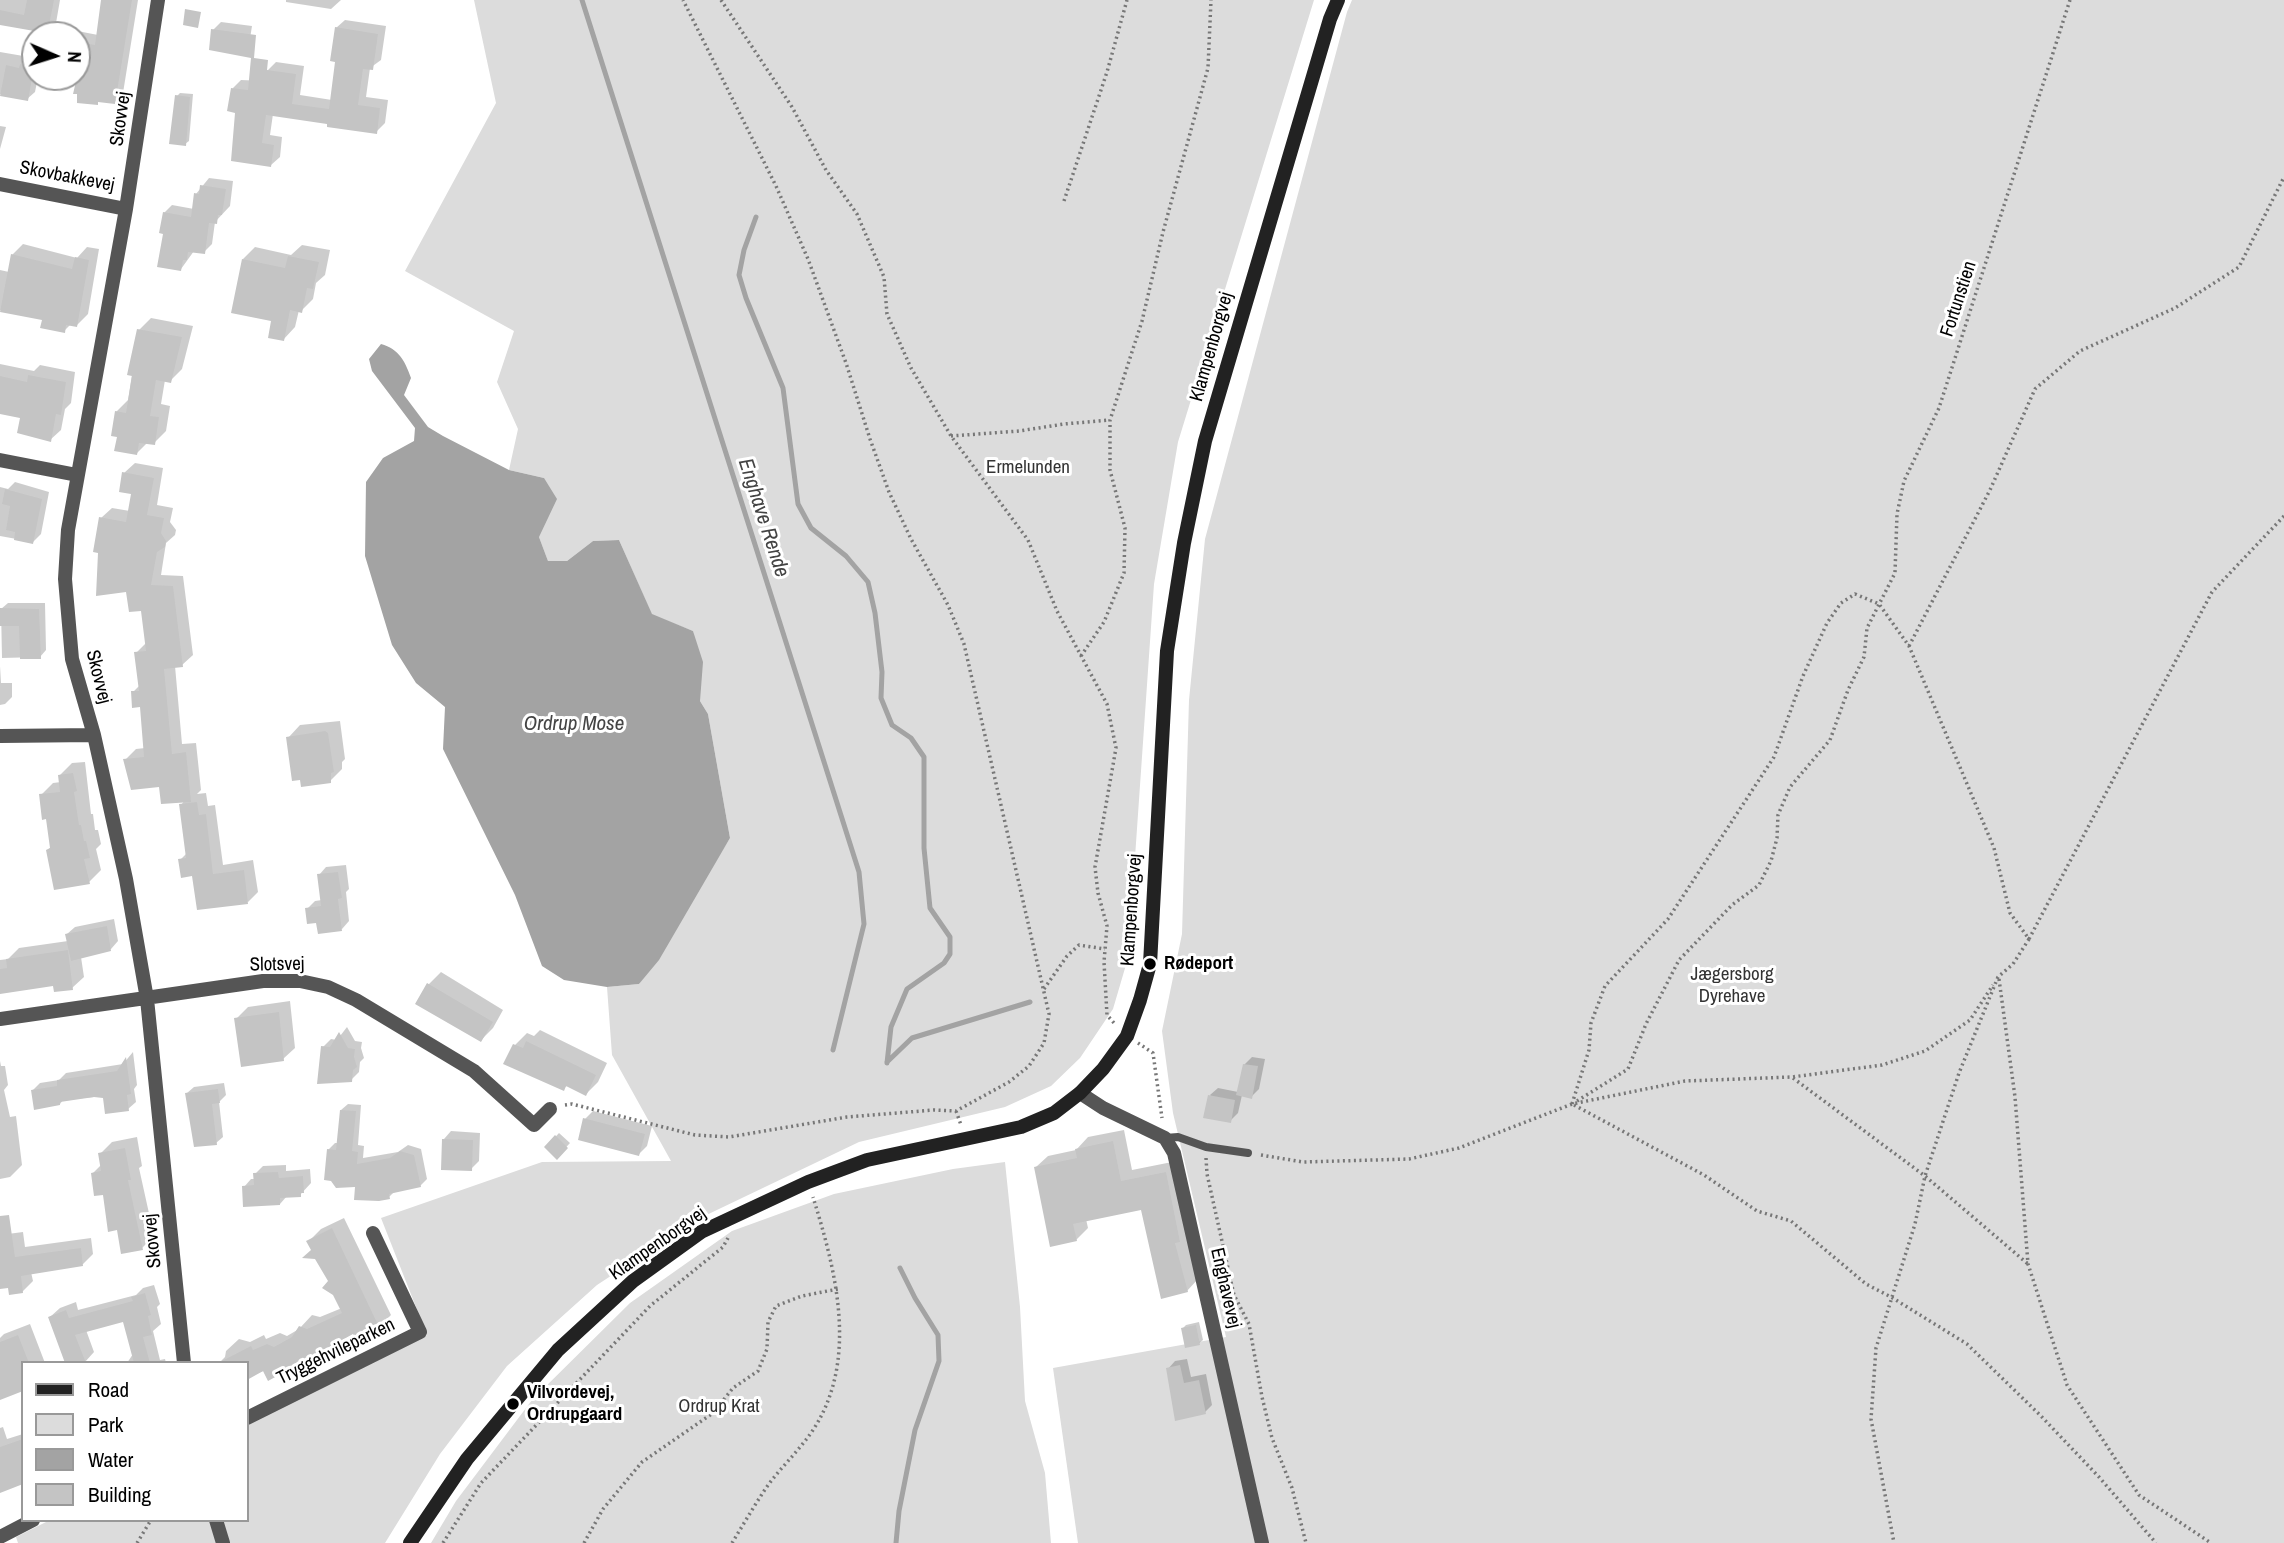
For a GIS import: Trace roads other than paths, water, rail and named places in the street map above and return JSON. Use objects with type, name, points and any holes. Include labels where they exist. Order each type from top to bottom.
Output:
[{"type":"street","name":"Skovvej","points":[[158,0],[126,209],[68,530],[65,579],[72,659],[94,735],[126,879],[147,999],[184,1361]]},
{"type":"street","name":"Klampenborgvej","points":[[411,1543],[467,1459],[558,1349],[633,1281],[701,1232],[808,1182],[867,1160],[1021,1127],[1054,1113],[1080,1093],[1103,1069],[1127,1036],[1150,964],[1167,651],[1199,466],[1294,137],[1338,0]]},
{"type":"street","name":"Skovbakkevej","points":[[0,184],[126,209]]},
{"type":"street","points":[[0,460],[77,475]]},
{"type":"street","points":[[0,736],[94,735]]},
{"type":"street","name":"Slotsvej","points":[[0,1019],[263,981],[300,981],[328,987],[356,1000],[474,1071],[534,1125],[550,1109]]},
{"type":"street","points":[[1080,1093],[1103,1108],[1165,1138]]},
{"type":"street","name":"Enghavevej","points":[[1165,1138],[1174,1153],[1262,1543]]},
{"type":"street","name":"Tryggehvileparken","points":[[248,1418],[420,1332],[373,1233]]},
{"type":"street","points":[[0,1537],[29,1522]]},
{"type":"street","points":[[217,1522],[223,1543]]},
{"type":"lane","points":[[1165,1138],[1178,1137],[1206,1147],[1248,1153]]},
{"type":"water","name":"Ordrup Mose","points":[[381,344],[397,352],[404,361],[411,378],[404,395],[428,427],[509,470],[544,478],[557,499],[539,537],[548,561],[567,561],[593,541],[619,540],[652,614],[693,631],[703,662],[700,701],[708,714],[730,838],[659,960],[639,984],[607,987],[564,980],[542,966],[515,895],[443,749],[445,707],[416,683],[392,645],[365,556],[366,482],[383,458],[414,441],[415,428],[372,371],[369,359]]},
{"type":"waterway","name":"Enghave Rende","points":[[582,0],[859,872],[864,924],[833,1050]]},
{"type":"waterway","points":[[756,217],[744,250],[739,275],[783,388],[798,504],[811,528],[846,556],[868,582],[875,613],[882,672],[881,698],[892,725],[911,738],[924,757],[924,848],[930,908],[950,937],[950,954],[944,963],[907,989],[891,1027],[887,1063]]},
{"type":"waterway","points":[[887,1062],[912,1038],[1030,1002]]},
{"type":"waterway","points":[[896,1543],[899,1511],[915,1430],[939,1361],[938,1335],[900,1268]]},
{"type":"place","name":"Rødeport","points":[[1150,964]]},
{"type":"place","name":"Vilvordevej, Ordrupgaard","points":[[513,1404]]},
{"type":"park label","name":"Ermelunden","points":[[1028,468]]},
{"type":"park label","name":"Jægersborg Dyrehave","points":[[1732,986]]},
{"type":"park label","name":"Ordrup Krat","points":[[719,1407]]}]
